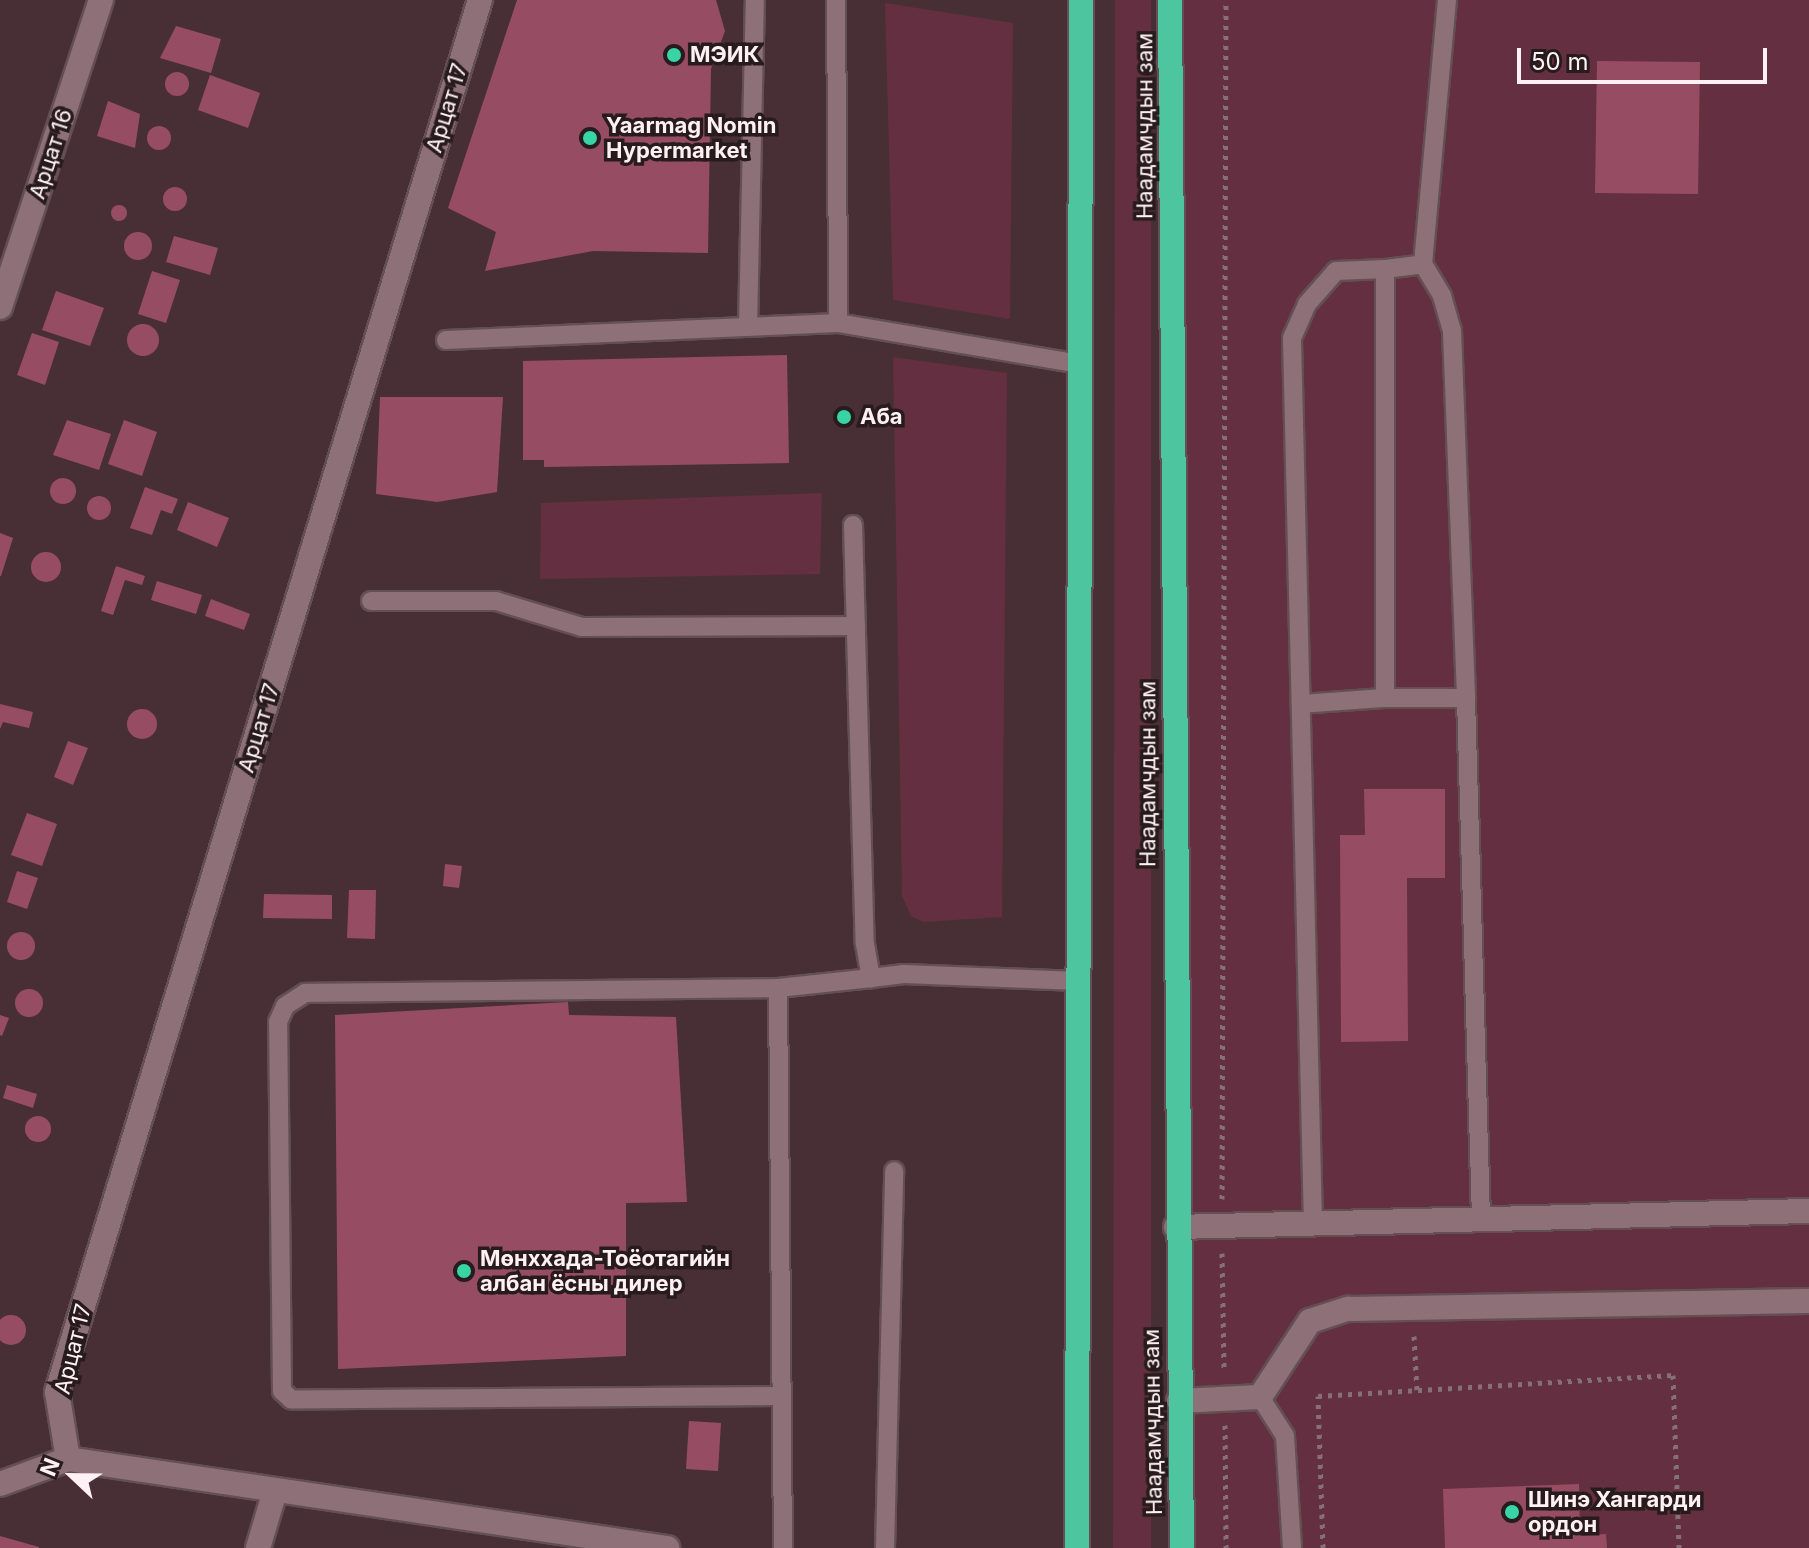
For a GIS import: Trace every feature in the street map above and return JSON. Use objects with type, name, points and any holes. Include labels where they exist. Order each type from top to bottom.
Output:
[{"type":"highway","points":[[1077,1548],[1081,0]]},
{"type":"highway","name":"Наадамчдын зам","points":[[1170,0],[1176,1227],[1182,1548]]},
{"type":"street","name":"Арцат 16","points":[[0,307],[101,0]]},
{"type":"street","name":"Арцат 17","points":[[68,1459],[57,1392],[480,0]]},
{"type":"street","points":[[1176,1227],[1809,1211]]},
{"type":"street","points":[[1179,1401],[1260,1397],[1310,1321],[1348,1309],[1809,1301]]},
{"type":"street","points":[[0,1484],[68,1459],[667,1548]]},
{"type":"street","points":[[258,1548],[275,1491]]},
{"type":"lane","points":[[748,327],[755,0]]},
{"type":"lane","points":[[836,0],[838,323]]},
{"type":"lane","points":[[1447,0],[1423,264],[1442,296],[1452,331],[1481,1219]]},
{"type":"lane","points":[[1313,1224],[1292,338],[1307,304],[1336,271],[1423,264]]},
{"type":"lane","points":[[1385,269],[1385,698]]},
{"type":"lane","points":[[446,340],[838,323],[1081,364]]},
{"type":"lane","points":[[853,525],[865,944],[871,978]]},
{"type":"lane","points":[[371,601],[496,601],[582,627],[856,626]]},
{"type":"lane","points":[[1301,704],[1385,698],[1466,698]]},
{"type":"lane","points":[[779,1396],[291,1399],[282,1391],[278,1022],[285,1006],[305,993],[778,988],[904,974],[1078,981]]},
{"type":"lane","points":[[778,988],[779,1396],[783,1548]]},
{"type":"lane","points":[[885,1548],[894,1171]]},
{"type":"lane","points":[[1260,1397],[1285,1436],[1292,1548]]},
{"type":"path","points":[[1226,0],[1222,1226],[1226,1548]]},
{"type":"path","points":[[1412,1308],[1417,1391]]},
{"type":"path","points":[[1323,1548],[1318,1396],[1673,1375],[1679,1548]]},
{"type":"shaded area","points":[[1115,0],[1151,0],[1151,1548],[1113,1548]]},
{"type":"shaded area","points":[[1166,0],[1809,0],[1809,1548],[1192,1548]]},
{"type":"shaded area","points":[[885,3],[1013,23],[1010,319],[893,300]]},
{"type":"shaded area","points":[[893,357],[1007,373],[1002,917],[923,922],[911,916],[902,896]]},
{"type":"shaded area","points":[[822,493],[820,574],[540,579],[541,503]]},
{"type":"building","name":"Yaarmag Nomin Hypermarket","points":[[517,0],[716,0],[725,31],[711,69],[708,253],[593,251],[485,271],[496,232],[448,208]]},
{"type":"building","points":[[176,26],[221,39],[211,73],[160,58]]},
{"type":"building","points":[[1597,61],[1700,62],[1698,194],[1595,193]]},
{"type":"building","points":[[177,72],[186,75],[189,84],[186,93],[177,96],[168,93],[165,84],[168,75]]},
{"type":"building","points":[[210,75],[260,93],[248,128],[198,110]]},
{"type":"building","points":[[108,101],[140,114],[135,148],[97,136]]},
{"type":"building","points":[[159,126],[167,130],[171,138],[167,146],[159,150],[151,146],[147,138],[151,130]]},
{"type":"building","points":[[175,187],[186,194],[187,199],[180,210],[175,211],[164,204],[163,199],[170,188]]},
{"type":"building","points":[[119,205],[125,207],[125,219],[119,221],[113,219],[111,213],[113,207]]},
{"type":"building","points":[[138,232],[148,236],[152,246],[148,256],[138,260],[128,256],[124,246],[128,236]]},
{"type":"building","points":[[174,236],[218,248],[210,275],[166,262]]},
{"type":"building","points":[[152,271],[180,280],[166,323],[138,314]]},
{"type":"building","points":[[56,291],[104,308],[90,346],[42,330]]},
{"type":"building","points":[[143,324],[154,329],[159,340],[154,351],[143,356],[132,351],[127,340],[132,329]]},
{"type":"building","points":[[32,333],[59,342],[45,385],[17,375]]},
{"type":"building","points":[[787,355],[789,463],[544,467],[544,460],[523,460],[523,361]]},
{"type":"building","points":[[380,397],[503,397],[497,492],[437,502],[376,494]]},
{"type":"building","points":[[67,420],[111,434],[99,470],[53,455]]},
{"type":"building","points":[[124,420],[157,432],[142,476],[108,464]]},
{"type":"building","points":[[63,478],[73,481],[76,491],[73,501],[63,504],[53,501],[50,491],[53,481]]},
{"type":"building","points":[[145,487],[178,499],[172,514],[161,510],[152,535],[130,528]]},
{"type":"building","points":[[99,496],[108,499],[111,508],[108,517],[99,520],[90,517],[87,508],[90,499]]},
{"type":"building","points":[[188,502],[229,518],[217,547],[177,530]]},
{"type":"building","points":[[0,533],[13,538],[1,576],[0,576]]},
{"type":"building","points":[[46,552],[57,556],[61,567],[57,578],[46,582],[35,578],[31,567],[35,556]]},
{"type":"building","points":[[116,566],[145,576],[142,585],[125,580],[113,615],[101,611]]},
{"type":"building","points":[[157,581],[202,595],[196,614],[151,600]]},
{"type":"building","points":[[211,599],[250,614],[244,630],[205,616]]},
{"type":"building","points":[[0,704],[33,712],[29,728],[3,722],[0,729]]},
{"type":"building","points":[[142,709],[148,710],[156,718],[156,730],[148,738],[142,739],[136,738],[128,730],[127,724],[128,718],[136,710]]},
{"type":"building","points":[[68,741],[88,748],[73,785],[54,777]]},
{"type":"building","points":[[1364,789],[1445,789],[1445,878],[1407,878],[1408,1041],[1341,1042],[1340,835],[1365,835]]},
{"type":"building","points":[[27,813],[57,824],[42,866],[11,855]]},
{"type":"building","points":[[445,864],[462,866],[459,888],[443,886]]},
{"type":"building","points":[[17,871],[38,878],[27,909],[7,902]]},
{"type":"building","points":[[349,890],[376,890],[375,939],[347,938]]},
{"type":"building","points":[[264,894],[332,895],[332,919],[263,918]]},
{"type":"building","points":[[21,932],[31,936],[35,946],[31,956],[21,960],[11,956],[7,946],[11,936]]},
{"type":"building","points":[[29,989],[39,993],[43,1003],[39,1013],[29,1017],[19,1013],[15,1003],[19,993]]},
{"type":"building","points":[[568,1002],[569,1015],[676,1017],[687,1202],[626,1203],[626,1356],[338,1369],[335,1015]]},
{"type":"building","points":[[0,1015],[9,1018],[2,1036],[0,1035]]},
{"type":"building","points":[[7,1085],[37,1094],[33,1108],[3,1098]]},
{"type":"building","points":[[38,1116],[47,1120],[51,1129],[47,1138],[38,1142],[29,1138],[25,1129],[29,1120]]},
{"type":"building","points":[[11,1315],[22,1319],[26,1330],[22,1341],[11,1345],[0,1341],[-4,1330],[0,1319]]},
{"type":"building","points":[[689,1421],[721,1423],[718,1471],[686,1469]]},
{"type":"building","name":"Шинэ Хангарди ордон","points":[[1579,1484],[1580,1536],[1606,1534],[1607,1548],[1445,1548],[1443,1489]]},
{"type":"building","points":[[0,1536],[39,1547],[39,1548],[0,1548]]},
{"type":"place","name":"МЭИК","points":[[674,55]]},
{"type":"place","name":"Yaarmag Nomin Hypermarket","points":[[590,138]]},
{"type":"place","name":"Аба","points":[[844,417]]},
{"type":"place","name":"Мөнххада-Тоёотагийн албан ёсны дилер","points":[[464,1271]]},
{"type":"place","name":"Шинэ Хангарди ордон","points":[[1512,1512]]}]
